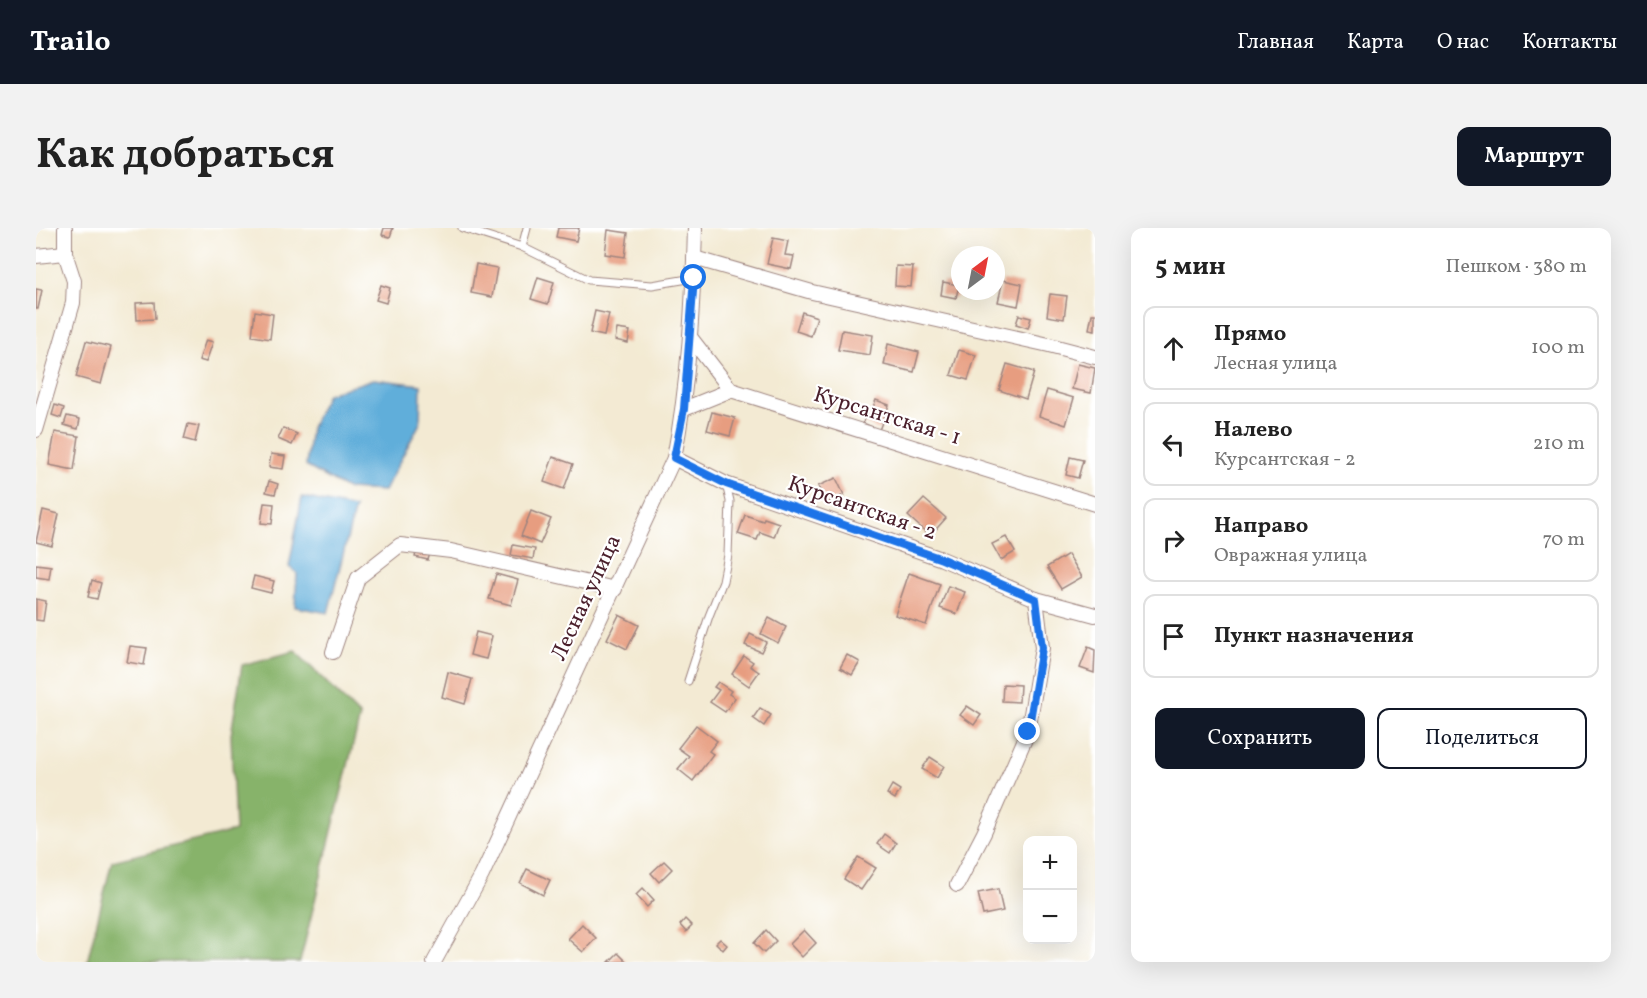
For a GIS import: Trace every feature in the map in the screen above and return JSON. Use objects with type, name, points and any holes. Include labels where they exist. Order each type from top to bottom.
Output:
[{"type":"street","points":[[36,430],[73,303],[74,281],[65,253],[65,228]]},
{"type":"street","name":"Лесная улица","points":[[434,962],[482,875],[674,458],[684,409],[694,278],[695,228]]},
{"type":"street","points":[[36,256],[65,253]]},
{"type":"street","points":[[694,258],[812,292],[1095,357]]},
{"type":"street","points":[[684,409],[731,390],[690,337]]},
{"type":"street","name":"Курсантская - 1","points":[[731,390],[1095,504]]},
{"type":"street","name":"Курсантская - 2","points":[[674,458],[726,484],[942,559],[1036,599],[1095,615]]},
{"type":"street","points":[[333,652],[358,578],[400,545],[451,551],[615,589]]},
{"type":"street","points":[[957,885],[984,833],[1028,732],[1042,648],[1036,599]]},
{"type":"lane","points":[[462,228],[522,247],[589,280],[652,285],[694,278]]},
{"type":"lane","points":[[522,247],[527,228]]},
{"type":"lane","points":[[688,681],[723,581],[728,555],[730,501],[726,484]]},
{"type":"green space","points":[[295,651],[360,716],[300,962],[87,962],[112,861],[235,831],[231,735],[242,665]]},
{"type":"water","points":[[374,379],[421,385],[420,423],[384,491],[347,489],[306,466],[311,428],[327,394]]},
{"type":"water","points":[[302,497],[355,508],[328,613],[295,607],[297,573],[289,567]]},
{"type":"building","points":[[384,228],[393,228],[390,237],[382,235]]},
{"type":"building","points":[[558,228],[579,228],[576,241],[556,237]]},
{"type":"building","points":[[608,230],[628,233],[625,257],[605,254]]},
{"type":"building","points":[[773,238],[788,241],[785,255],[794,256],[791,269],[767,264]]},
{"type":"building","points":[[476,264],[497,268],[492,297],[471,293]]},
{"type":"building","points":[[896,266],[913,267],[911,287],[895,286]]},
{"type":"building","points":[[538,277],[554,282],[548,304],[531,299]]},
{"type":"building","points":[[1005,280],[1022,284],[1018,306],[998,302],[1005,300]]},
{"type":"building","points":[[943,282],[951,284],[951,297],[941,295]]},
{"type":"building","points":[[381,285],[390,288],[386,303],[376,300]]},
{"type":"building","points":[[36,289],[42,290],[38,309],[36,309]]},
{"type":"building","points":[[1050,294],[1067,296],[1064,319],[1047,316]]},
{"type":"building","points":[[154,302],[155,319],[137,320],[136,303]]},
{"type":"building","points":[[255,311],[273,314],[270,339],[252,336]]},
{"type":"building","points":[[595,311],[609,314],[604,336],[590,333]]},
{"type":"building","points":[[802,312],[817,317],[811,336],[796,331]]},
{"type":"building","points":[[1092,314],[1095,314],[1095,330],[1089,329]]},
{"type":"building","points":[[1019,315],[1031,318],[1028,328],[1016,324]]},
{"type":"building","points":[[617,329],[630,331],[628,343],[615,340]]},
{"type":"building","points":[[842,330],[873,335],[870,355],[838,350]]},
{"type":"building","points":[[206,340],[213,342],[206,362],[199,360]]},
{"type":"building","points":[[86,341],[111,347],[101,384],[76,377]]},
{"type":"building","points":[[888,344],[919,352],[914,372],[884,365]]},
{"type":"building","points":[[959,350],[976,355],[968,380],[951,375]]},
{"type":"building","points":[[1007,364],[1034,372],[1026,399],[999,390]]},
{"type":"building","points":[[1078,364],[1095,368],[1091,393],[1072,389]]},
{"type":"building","points":[[1047,390],[1074,398],[1066,425],[1039,416]]},
{"type":"building","points":[[876,400],[889,405],[879,430],[863,423],[866,414],[869,416]]},
{"type":"building","points":[[55,405],[64,408],[61,418],[52,415]]},
{"type":"building","points":[[712,412],[735,418],[730,436],[707,430]]},
{"type":"building","points":[[67,416],[80,419],[78,429],[64,425]]},
{"type":"building","points":[[188,424],[199,426],[195,442],[184,439]]},
{"type":"building","points":[[283,428],[297,434],[292,445],[278,439]]},
{"type":"building","points":[[55,432],[79,436],[74,470],[49,465]]},
{"type":"building","points":[[271,454],[285,456],[283,469],[269,467]]},
{"type":"building","points":[[553,457],[573,464],[564,489],[544,482]]},
{"type":"building","points":[[1070,457],[1083,460],[1078,478],[1066,475]]},
{"type":"building","points":[[836,478],[844,495],[826,503],[818,486]]},
{"type":"building","points":[[269,481],[278,484],[275,494],[266,492]]},
{"type":"building","points":[[924,499],[946,518],[930,536],[908,516]]},
{"type":"building","points":[[264,503],[274,504],[272,524],[261,523]]},
{"type":"building","points":[[43,510],[59,514],[52,546],[36,542]]},
{"type":"building","points":[[531,511],[551,519],[540,544],[521,536]]},
{"type":"building","points":[[745,515],[779,523],[774,537],[760,532],[757,540],[738,534]]},
{"type":"building","points":[[1006,537],[1015,552],[1001,560],[992,544]]},
{"type":"building","points":[[513,545],[535,549],[533,559],[511,555]]},
{"type":"building","points":[[417,549],[430,553],[428,560],[415,557]]},
{"type":"building","points":[[1068,554],[1082,577],[1061,589],[1047,567]]},
{"type":"building","points":[[36,564],[51,566],[49,579],[36,577]]},
{"type":"building","points":[[909,573],[940,584],[926,625],[895,615]]},
{"type":"building","points":[[496,574],[518,580],[511,605],[489,599]]},
{"type":"building","points":[[254,576],[274,581],[271,593],[251,588]]},
{"type":"building","points":[[92,580],[101,583],[97,599],[88,597]]},
{"type":"building","points":[[948,586],[965,592],[957,614],[940,608]]},
{"type":"building","points":[[36,599],[46,601],[43,621],[36,620]]},
{"type":"building","points":[[619,615],[639,625],[627,649],[607,639]]},
{"type":"building","points":[[769,618],[786,627],[778,643],[761,634]]},
{"type":"building","points":[[476,632],[492,636],[486,659],[470,655]]},
{"type":"building","points":[[750,634],[766,642],[761,652],[745,645]]},
{"type":"building","points":[[130,646],[147,648],[144,665],[127,662]]},
{"type":"building","points":[[1088,647],[1095,650],[1094,673],[1080,668]]},
{"type":"building","points":[[847,655],[860,662],[852,675],[840,668]]},
{"type":"building","points":[[744,656],[753,662],[750,666],[759,672],[749,686],[732,674]]},
{"type":"building","points":[[448,672],[472,679],[465,704],[442,697]]},
{"type":"building","points":[[718,682],[731,691],[729,694],[735,698],[725,712],[710,702],[719,690],[714,687]]},
{"type":"building","points":[[1003,684],[1020,685],[1019,702],[1002,701]]},
{"type":"building","points":[[967,706],[981,715],[974,725],[960,715]]},
{"type":"building","points":[[760,708],[771,715],[764,726],[753,718]]},
{"type":"building","points":[[696,725],[717,741],[709,751],[713,754],[693,781],[678,769],[689,756],[678,748]]},
{"type":"building","points":[[930,757],[944,766],[937,778],[922,769]]},
{"type":"building","points":[[892,785],[900,790],[895,799],[887,794]]},
{"type":"building","points":[[884,834],[896,843],[890,853],[877,844]]},
{"type":"building","points":[[858,857],[876,868],[861,890],[844,879]]},
{"type":"building","points":[[664,861],[672,869],[659,882],[651,873]]},
{"type":"building","points":[[527,869],[550,880],[543,895],[520,883]]},
{"type":"building","points":[[643,888],[654,900],[647,907],[636,895]]},
{"type":"building","points":[[998,889],[1003,911],[983,915],[978,893]]},
{"type":"building","points":[[685,919],[692,926],[686,932],[680,925]]},
{"type":"building","points":[[582,924],[596,938],[583,952],[568,939]]},
{"type":"building","points":[[766,930],[776,941],[764,953],[754,943]]},
{"type":"building","points":[[804,930],[816,943],[802,957],[790,944]]},
{"type":"building","points":[[720,939],[727,945],[723,950],[716,943]]},
{"type":"building","points":[[618,953],[627,962],[609,962]]},
{"type":"route","points":[[694,278],[684,409],[674,458],[726,484],[942,559],[1036,599],[1042,648],[1028,732]]}]
